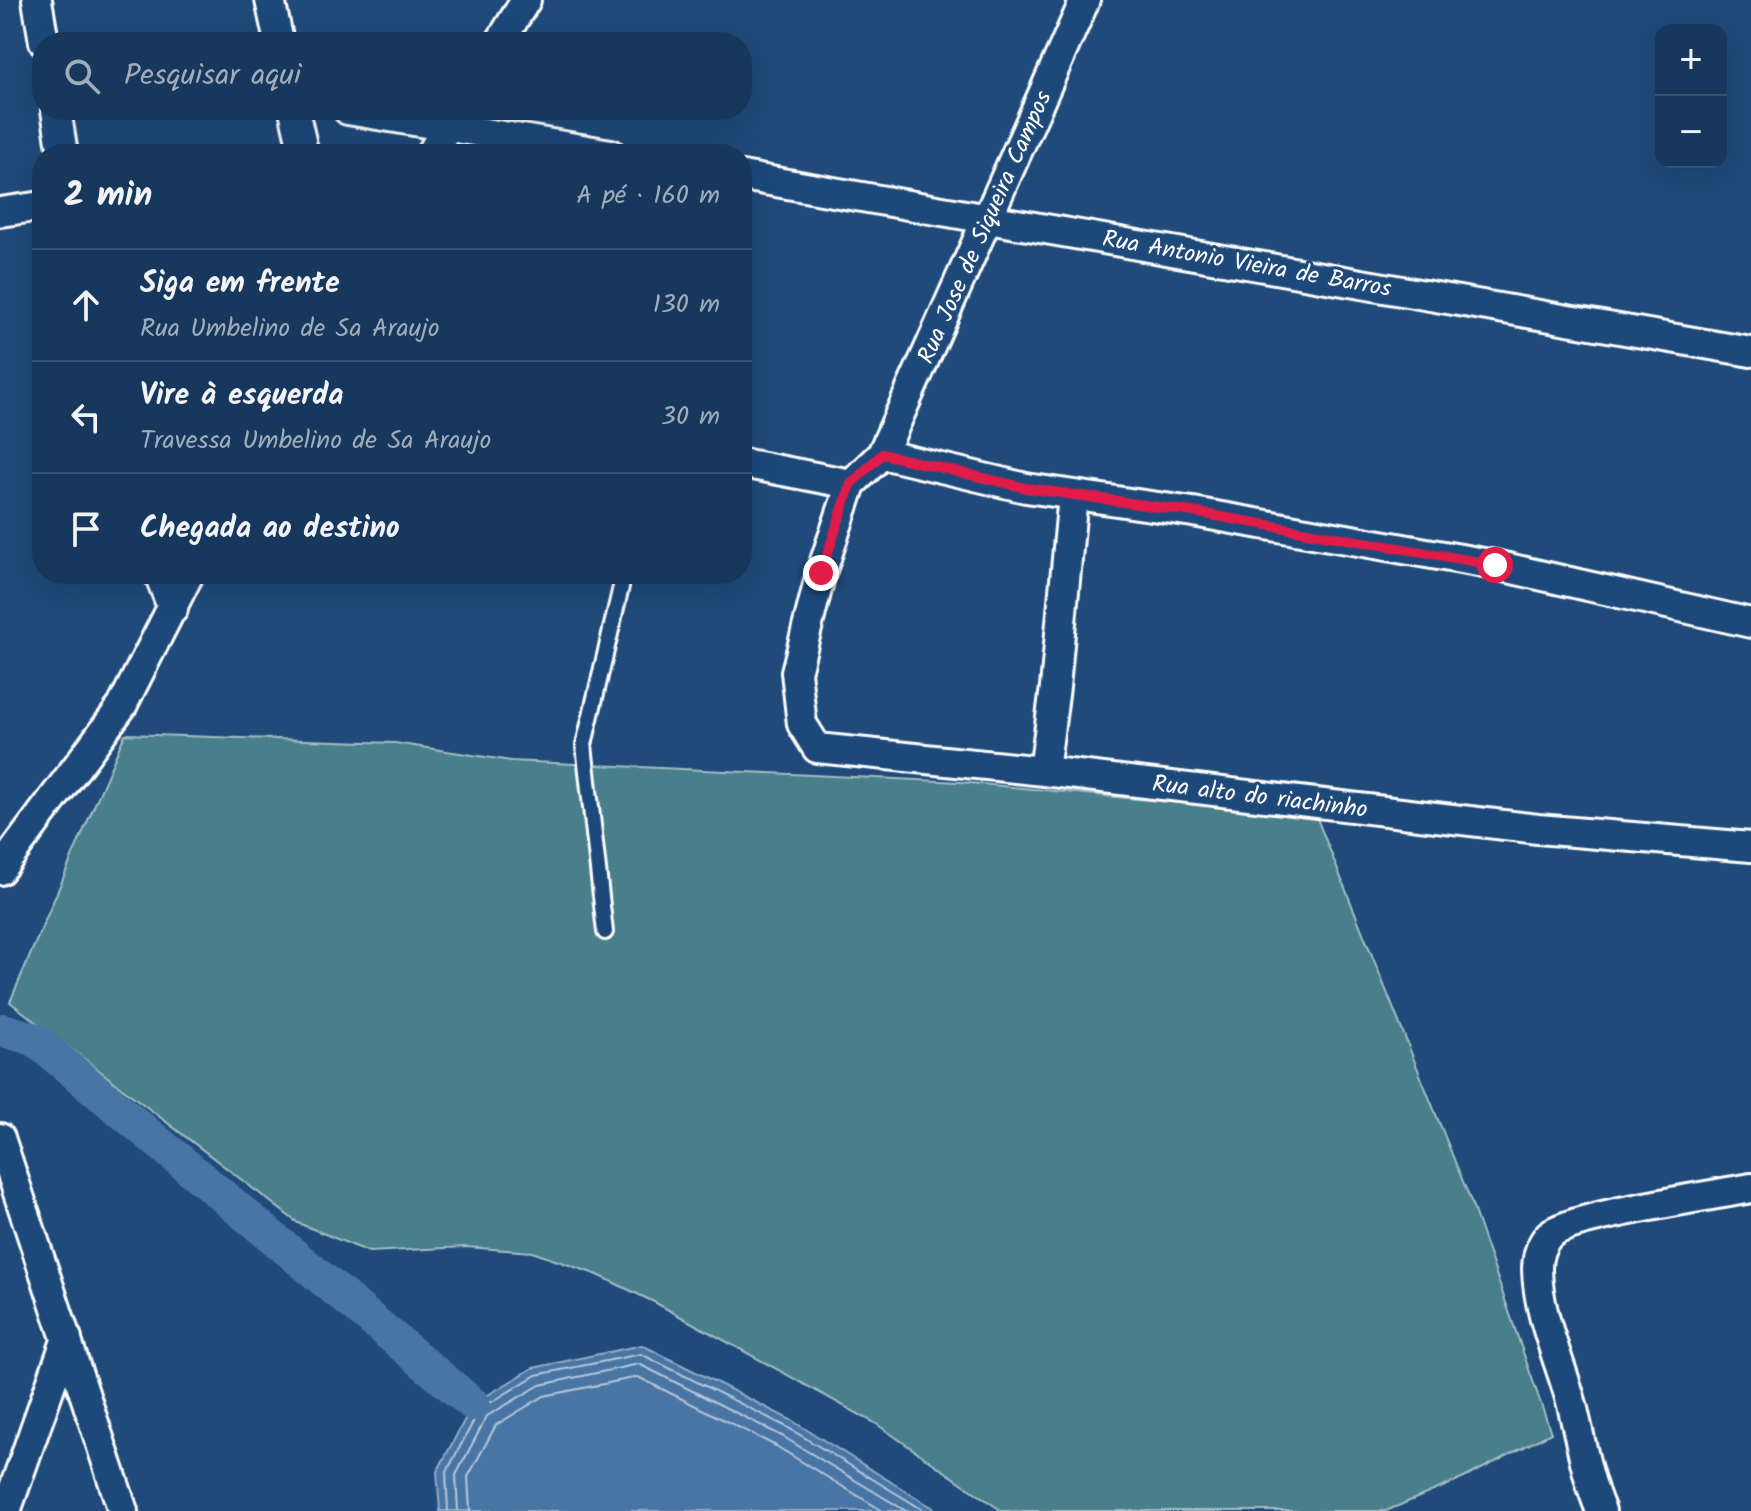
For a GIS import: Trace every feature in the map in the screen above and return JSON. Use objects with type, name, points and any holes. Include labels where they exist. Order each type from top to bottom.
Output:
[{"type":"street","points":[[37,0],[42,32]]},
{"type":"street","points":[[270,0],[277,32]]},
{"type":"street","points":[[506,32],[526,0]]},
{"type":"street","name":"Rua Jose de Siqueira Campos","points":[[882,454],[1085,0]]},
{"type":"street","points":[[58,120],[61,144]]},
{"type":"street","points":[[296,120],[302,144]]},
{"type":"street","points":[[437,144],[451,120]]},
{"type":"street","points":[[461,120],[567,144]]},
{"type":"street","name":"Rua Antonio Vieira de Barros","points":[[752,178],[1751,352]]},
{"type":"street","points":[[0,212],[32,207]]},
{"type":"street","points":[[1073,495],[1044,771],[817,748],[802,724],[796,672],[821,573],[851,484],[882,454],[1026,488],[1193,512],[1495,565],[1751,623]]},
{"type":"street","points":[[752,465],[851,484]]},
{"type":"street","points":[[163,584],[173,609]]},
{"type":"street","points":[[0,870],[122,706],[184,584]]},
{"type":"street","name":"Rua alto do riachinho","points":[[1044,771],[1538,829],[1751,847]]},
{"type":"street","points":[[0,1138],[123,1511]]},
{"type":"street","points":[[1601,1511],[1588,1479],[1572,1404],[1544,1313],[1537,1269],[1538,1255],[1551,1233],[1574,1224],[1751,1188]]},
{"type":"street","points":[[6,1511],[67,1338]]},
{"type":"lane","points":[[605,932],[584,745],[622,584]]},
{"type":"green space","points":[[125,734],[395,743],[511,761],[960,782],[1316,816],[1470,1199],[1551,1433],[1464,1478],[1386,1511],[1002,1511],[875,1423],[654,1302],[598,1275],[532,1252],[466,1247],[369,1252],[298,1223],[10,1002]]},
{"type":"water","points":[[642,1345],[791,1420],[938,1511],[440,1511],[437,1472],[473,1404],[533,1368]]},
{"type":"waterway","points":[[3,1030],[34,1039],[473,1404]]},
{"type":"route","points":[[821,573],[851,484],[882,454],[1026,488],[1193,512],[1495,565]]}]
